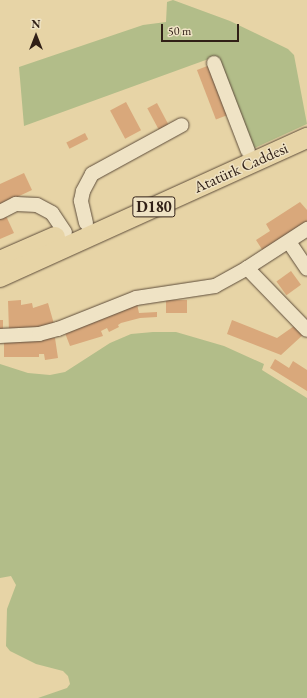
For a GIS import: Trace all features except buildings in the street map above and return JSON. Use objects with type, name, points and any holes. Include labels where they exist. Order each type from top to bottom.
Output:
[{"type":"highway","name":"Atatürk Caddesi","points":[[0,261],[307,124]]},
{"type":"highway","name":"Atatürk Caddesi","points":[[0,276],[307,138]]},
{"type":"street","points":[[214,63],[248,151]]},
{"type":"street","points":[[86,222],[81,201],[83,190],[92,174],[182,125]]},
{"type":"street","points":[[0,212],[16,204],[37,205],[52,213],[65,232]]},
{"type":"street","points":[[0,336],[39,334],[58,329],[136,298],[215,286],[289,242],[307,229]]},
{"type":"street","points":[[289,242],[307,269]]},
{"type":"street","points":[[247,268],[307,330]]},
{"type":"green space","points":[[173,0],[230,21],[288,49],[294,55],[307,124],[250,150],[214,57],[24,126],[19,67],[143,25],[166,22],[167,2]]},
{"type":"green space","points":[[176,332],[224,346],[264,364],[262,370],[307,398],[307,698],[38,698],[67,688],[70,684],[68,676],[63,671],[36,664],[10,651],[6,646],[7,609],[16,585],[11,576],[0,578],[0,364],[28,373],[50,375],[65,372],[110,343],[131,334]]}]
